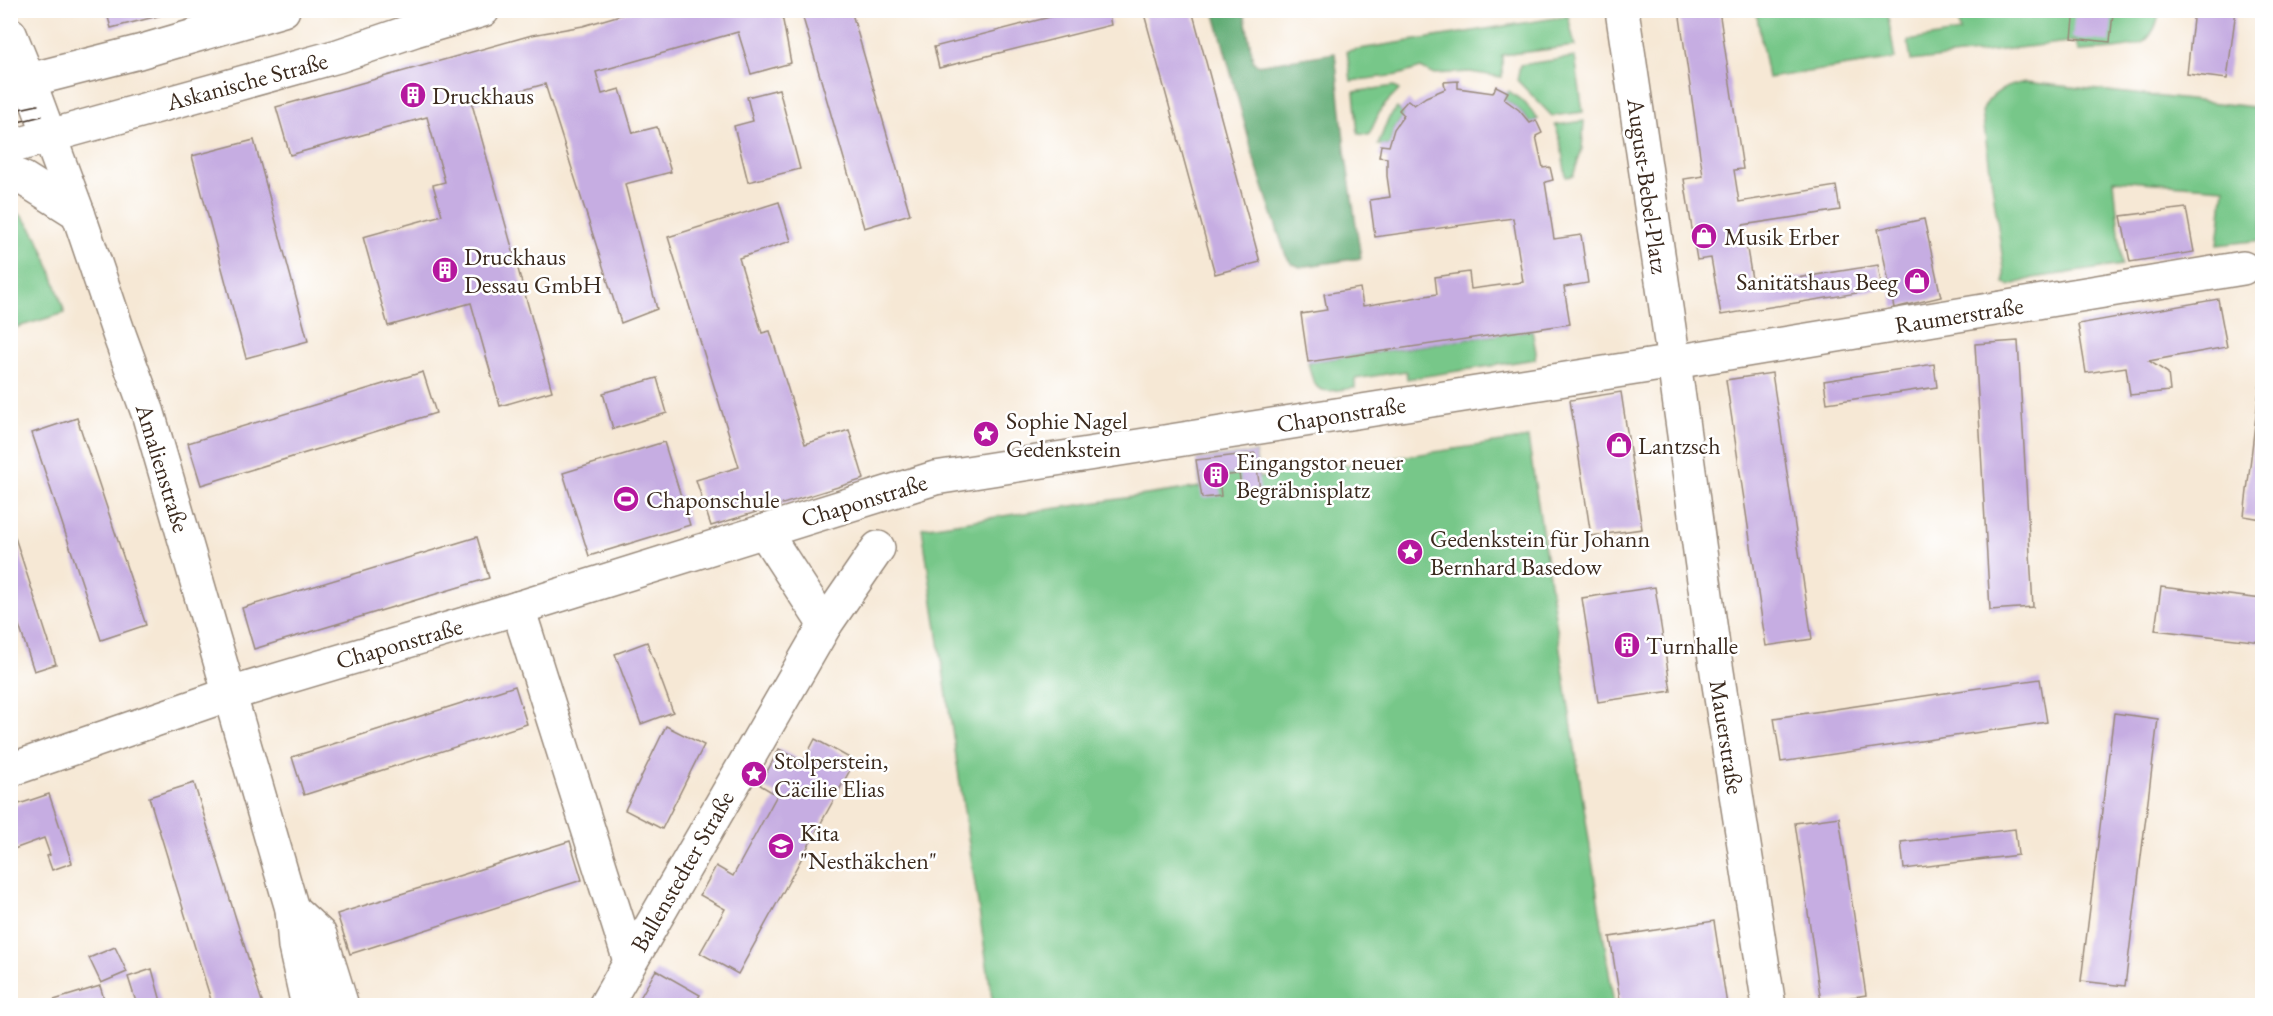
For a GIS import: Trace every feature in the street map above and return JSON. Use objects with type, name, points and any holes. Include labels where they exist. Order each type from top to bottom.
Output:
[{"type":"street","points":[[20,83],[139,52],[284,10]]},
{"type":"street","name":"Askanische Straße","points":[[10,147],[338,56],[483,10]]},
{"type":"street","name":"August-Bebel-Platz","points":[[1622,10],[1674,362]]},
{"type":"street","name":"Amalienstraße","points":[[10,34],[20,83],[49,136],[148,413],[292,909],[295,947],[308,1005]]},
{"type":"street","points":[[10,173],[24,179],[78,213]]},
{"type":"street","name":"Raumerstraße","points":[[1674,362],[2243,268]]},
{"type":"street","name":"Chaponstraße","points":[[10,770],[230,694],[518,608],[916,482],[942,476],[1674,362]]},
{"type":"street","name":"Mauerstraße","points":[[1674,362],[1713,646],[1769,1005]]},
{"type":"street","points":[[764,531],[825,625]]},
{"type":"street","name":"Ballenstedter Straße","points":[[605,1005],[825,625],[878,548]]},
{"type":"street","name":"Ballenstedter Straße","points":[[518,608],[630,961]]},
{"type":"street","points":[[292,909],[320,935],[342,1005]]},
{"type":"green space","points":[[1217,11],[1244,11],[1253,61],[1257,65],[1335,53],[1345,151],[1361,258],[1300,267],[1291,263],[1286,256],[1255,162],[1215,14]]},
{"type":"green space","points":[[1756,11],[1887,11],[1895,59],[1768,78]]},
{"type":"green space","points":[[1956,11],[2160,11],[2155,27],[2148,38],[2132,46],[2078,51],[2076,41],[1911,61],[1908,41],[1960,32]]},
{"type":"green space","points":[[1568,16],[1575,46],[1502,55],[1502,77],[1470,72],[1432,74],[1421,68],[1398,75],[1351,81],[1347,51]]},
{"type":"green space","points":[[1575,57],[1583,112],[1552,116],[1517,80],[1520,65]]},
{"type":"green space","points":[[2025,82],[2262,108],[2262,240],[2218,245],[2224,188],[2114,180],[2122,265],[2033,278],[2009,286],[2004,283],[1982,112],[1989,100],[1999,91]]},
{"type":"green space","points":[[1394,86],[1399,90],[1381,109],[1369,135],[1358,134],[1354,92]]},
{"type":"green space","points":[[1509,91],[1525,103],[1538,119],[1530,123],[1519,110],[1504,99]]},
{"type":"green space","points":[[1397,108],[1404,115],[1394,129],[1389,146],[1378,145],[1388,119]]},
{"type":"green space","points":[[1584,121],[1582,149],[1573,176],[1566,177],[1560,139],[1555,125]]},
{"type":"green space","points":[[11,209],[30,226],[38,240],[65,313],[11,329]]},
{"type":"green space","points":[[1532,330],[1535,359],[1407,379],[1406,371],[1355,379],[1355,388],[1322,390],[1314,382],[1308,362]]},
{"type":"green space","points":[[1528,438],[1614,1005],[993,1005],[922,528],[1200,487],[1197,460],[1255,453],[1259,478]]},
{"type":"building","points":[[106,10],[178,10],[178,11],[111,28]]},
{"type":"building","points":[[637,10],[781,10],[791,63],[751,74],[738,32],[596,72],[602,94],[620,89],[633,133],[657,127],[671,172],[625,184],[657,309],[621,323],[545,84],[472,104],[552,391],[500,406],[471,303],[388,326],[363,237],[442,215],[433,185],[445,182],[427,117],[290,155],[276,107],[532,35],[583,26]]},
{"type":"building","points":[[851,10],[910,214],[864,228],[801,11]]},
{"type":"building","points":[[1077,10],[1108,10],[1111,25],[939,68],[934,47]]},
{"type":"building","points":[[1143,10],[1192,10],[1260,262],[1215,274]]},
{"type":"building","points":[[1679,10],[1719,10],[1743,169],[1734,170],[1739,202],[1836,186],[1840,210],[1743,225],[1753,285],[1878,265],[1882,289],[1721,315],[1711,258],[1697,260],[1684,179],[1703,176]]},
{"type":"building","points":[[2075,10],[2113,13],[2110,42],[2072,38]]},
{"type":"building","points":[[2194,10],[2236,10],[2227,79],[2187,74]]},
{"type":"building","points":[[1458,81],[1458,88],[1493,93],[1496,86],[1508,92],[1504,99],[1519,110],[1530,123],[1536,120],[1542,133],[1536,136],[1543,168],[1550,167],[1553,180],[1545,182],[1554,239],[1581,235],[1588,283],[1564,287],[1570,324],[1308,362],[1301,314],[1327,310],[1324,294],[1360,288],[1363,306],[1437,294],[1435,277],[1469,272],[1471,289],[1523,282],[1513,218],[1375,237],[1370,200],[1390,197],[1387,158],[1379,157],[1381,145],[1389,146],[1394,129],[1404,115],[1399,110],[1408,100],[1414,105],[1445,89],[1444,82]]},
{"type":"building","points":[[779,89],[800,169],[748,182],[734,126],[753,121],[747,97]]},
{"type":"building","points":[[254,140],[308,341],[246,358],[192,156]]},
{"type":"building","points":[[779,202],[791,241],[739,258],[762,333],[770,331],[805,444],[849,430],[864,479],[711,526],[696,480],[739,467],[668,237]]},
{"type":"building","points":[[2186,208],[2194,252],[2130,262],[2121,216]]},
{"type":"building","points":[[1924,219],[1941,297],[1894,308],[1878,229]]},
{"type":"building","points":[[2218,299],[2227,347],[2149,361],[2168,373],[2170,391],[2130,395],[2126,367],[2086,373],[2078,324]]},
{"type":"building","points":[[2018,341],[2033,607],[1990,610],[1975,344]]},
{"type":"building","points":[[1934,364],[1937,387],[1827,403],[1824,381]]},
{"type":"building","points":[[423,372],[436,413],[201,485],[188,443]]},
{"type":"building","points":[[1772,373],[1812,639],[1766,646],[1726,380]]},
{"type":"building","points":[[2262,374],[2262,519],[2244,516]]},
{"type":"building","points":[[657,378],[667,413],[613,429],[603,393]]},
{"type":"building","points":[[1621,392],[1642,529],[1591,536],[1570,400]]},
{"type":"building","points":[[77,418],[146,625],[101,640],[32,433]]},
{"type":"building","name":"Chaponschule","points":[[664,442],[690,525],[589,556],[563,473]]},
{"type":"building","name":"Eingangstor neuer Begräbnisplatz","points":[[1255,453],[1260,490],[1242,493],[1239,474],[1229,475],[1219,477],[1221,496],[1202,498],[1196,460]]},
{"type":"building","points":[[11,525],[56,664],[34,671],[10,598]]},
{"type":"building","points":[[477,537],[489,578],[254,649],[242,608]]},
{"type":"building","name":"Turnhalle","points":[[1655,587],[1671,691],[1598,702],[1582,598]]},
{"type":"building","points":[[2161,587],[2262,599],[2262,642],[2155,630]]},
{"type":"building","points":[[647,642],[673,712],[641,724],[615,654]]},
{"type":"building","points":[[2040,679],[2047,722],[1781,762],[1774,718]]},
{"type":"building","points":[[515,686],[527,724],[304,795],[292,757]]},
{"type":"building","points":[[2114,713],[2158,719],[2125,986],[2081,981]]},
{"type":"building","points":[[666,726],[704,745],[662,829],[625,810]]},
{"type":"building","points":[[815,739],[855,761],[738,974],[700,953],[725,909],[700,895],[716,866],[733,876],[777,795],[760,785],[779,749],[803,762]]},
{"type":"building","points":[[194,783],[263,1005],[213,1005],[211,1000],[149,797]]},
{"type":"building","points":[[49,794],[72,863],[52,870],[44,838],[14,849],[10,838],[10,807]]},
{"type":"building","points":[[1839,817],[1866,995],[1821,1002],[1795,823]]},
{"type":"building","points":[[2015,829],[2018,855],[1904,869],[1901,842]]},
{"type":"building","points":[[570,841],[582,880],[350,954],[337,914]]},
{"type":"building","points":[[1714,921],[1727,1005],[1669,1005],[1668,998],[1621,1006],[1610,937]]},
{"type":"building","points":[[115,947],[127,972],[101,983],[89,958]]},
{"type":"building","points":[[152,969],[162,1005],[137,1005],[128,977]]},
{"type":"building","points":[[656,970],[700,995],[694,1005],[636,1005]]},
{"type":"building","points":[[100,986],[106,1005],[56,1005],[54,1000]]},
{"type":"tram line","points":[[10,111],[38,105]]},
{"type":"tram line","points":[[10,124],[42,116]]},
{"type":"place","name":"Druckhaus","points":[[413,95]]},
{"type":"place","name":"Musik Erber","points":[[1704,236]]},
{"type":"place","name":"Druckhaus Dessau GmbH","points":[[445,270]]},
{"type":"place","name":"Sanitätshaus Beeg","points":[[1917,281]]},
{"type":"place","name":"Sophie Nagel Gedenkstein","points":[[986,434]]},
{"type":"place","name":"Lantzsch","points":[[1619,445]]},
{"type":"place","name":"Eingangstor neuer Begräbnisplatz","points":[[1216,475]]},
{"type":"place","name":"Chaponschule","points":[[626,499]]},
{"type":"place","name":"Gedenkstein für Johann Bernhard Basedow","points":[[1410,552]]},
{"type":"place","name":"Turnhalle","points":[[1627,645]]},
{"type":"place","name":"Stolperstein, Cäcilie Elias","points":[[754,774]]},
{"type":"place","name":"Kita \"Nesthäkchen\"","points":[[781,846]]}]
